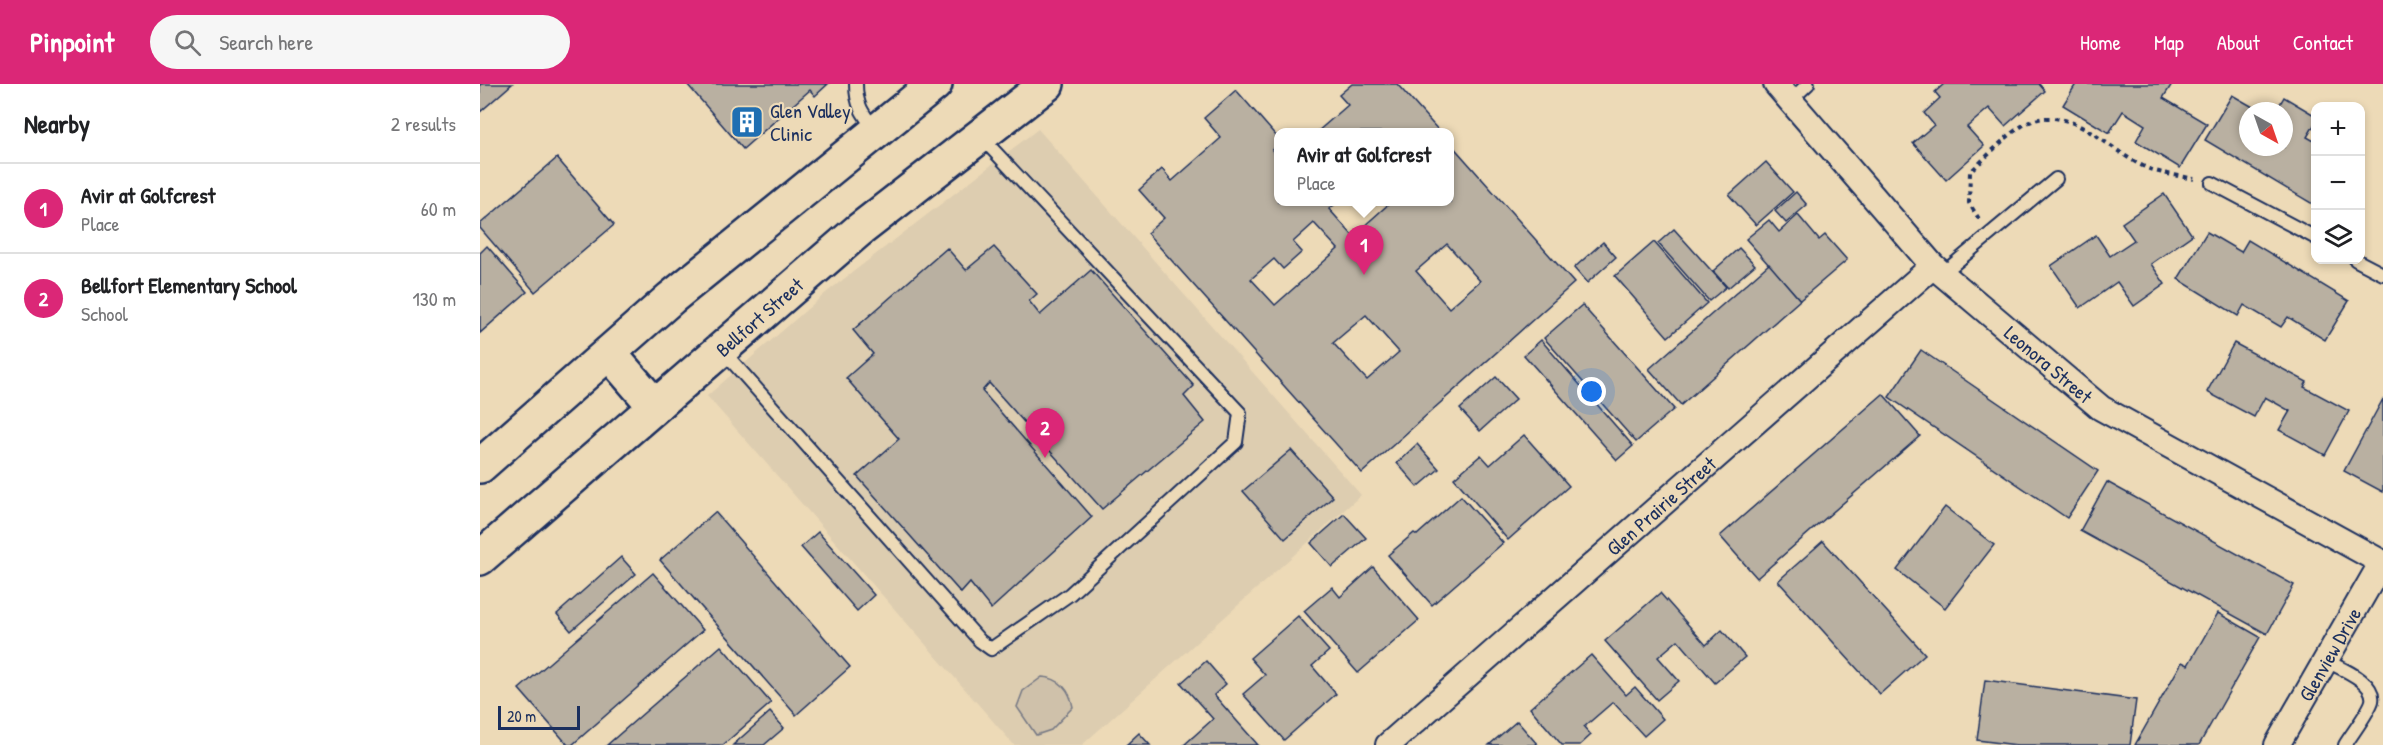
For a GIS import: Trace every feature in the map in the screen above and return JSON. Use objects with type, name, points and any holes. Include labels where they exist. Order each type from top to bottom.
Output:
[{"type":"main road","name":"Bellfort Street","points":[[480,558],[654,405],[858,231],[1047,84]]},
{"type":"main road","points":[[480,466],[671,298],[932,85]]},
{"type":"main road","points":[[609,353],[654,405]]},
{"type":"street","name":"Leonora Street","points":[[1783,92],[1938,270],[2101,408],[2382,562]]},
{"type":"street","name":"Glen Prairie Street","points":[[1388,745],[1938,270]]},
{"type":"street","name":"Glenview Drive","points":[[2277,745],[2382,562]]},
{"type":"lane","points":[[856,84],[856,99],[862,112],[877,131]]},
{"type":"lane","points":[[1783,92],[1808,84]]},
{"type":"lane","points":[[721,348],[980,641],[991,649],[1070,594],[1236,442],[1240,413],[980,136]]},
{"type":"lane","points":[[1938,270],[2056,179]]},
{"type":"lane","points":[[2212,183],[2311,235]]},
{"type":"lane","points":[[2364,264],[2383,274]]},
{"type":"lane","points":[[2325,660],[2364,681],[2371,691],[2372,700],[2345,745]]},
{"type":"shaded area","points":[[1038,129],[1361,495],[1082,745],[1014,745],[707,396],[827,292]]},
{"type":"shaded area","points":[[1042,677],[1059,682],[1067,690],[1073,707],[1051,730],[1036,735],[1017,707],[1023,691]]},
{"type":"building","points":[[480,84],[512,84],[480,112]]},
{"type":"building","name":"Glen Valley Clinic","points":[[687,84],[828,84],[815,96],[810,90],[743,149]]},
{"type":"building","points":[[1352,84],[1397,84],[1436,128],[1322,128],[1348,105],[1339,95]]},
{"type":"building","points":[[1944,84],[2039,84],[2045,91],[2005,126],[1989,108],[1967,127],[1984,146],[1946,180],[1913,143],[1934,125],[1924,113],[1940,98],[1935,92]]},
{"type":"building","points":[[2076,84],[2172,84],[2163,98],[2207,124],[2180,168],[2136,141],[2145,125],[2123,111],[2109,133],[2063,105]]},
{"type":"building","points":[[1236,90],[1274,133],[1272,150],[1274,153],[1274,206],[1333,206],[1329,209],[1353,236],[1387,206],[1454,206],[1454,148],[1574,283],[1362,473],[1147,233],[1164,218],[1139,190],[1162,169],[1172,181],[1221,138],[1204,118]],"holes":[[[1314,223],[1338,249],[1275,305],[1251,279],[1274,259],[1283,269],[1302,252],[1293,242]],[[1447,244],[1480,281],[1449,308],[1416,271]],[[1366,315],[1399,352],[1367,380],[1333,343]]]},
{"type":"building","points":[[2232,95],[2244,102],[2239,102],[2239,156],[2293,156],[2293,102],[2311,113],[2311,130],[2307,137],[2311,139],[2311,203],[2205,140]]},
{"type":"building","points":[[2284,97],[2292,102],[2281,102]]},
{"type":"building","points":[[557,158],[614,225],[535,292],[480,228],[480,224]]},
{"type":"building","points":[[1766,162],[1793,192],[1756,225],[1729,195]]},
{"type":"building","points":[[1796,192],[1807,205],[1786,223],[1775,211]]},
{"type":"building","points":[[2164,194],[2192,235],[2151,264],[2165,284],[2134,306],[2117,282],[2080,308],[2051,266],[2096,235],[2110,256],[2134,240],[2122,223]]},
{"type":"building","points":[[1798,215],[1819,240],[1825,235],[1847,260],[1800,300],[1746,239],[1769,220],[1779,232]]},
{"type":"building","points":[[1674,229],[1726,287],[1709,301],[1658,243]]},
{"type":"building","points":[[2207,232],[2241,252],[2248,240],[2349,301],[2325,340],[2288,317],[2281,327],[2244,305],[2238,316],[2178,279]]},
{"type":"building","points":[[1603,242],[1616,257],[1587,283],[1574,268]]},
{"type":"building","points":[[1654,242],[1707,303],[1668,337],[1615,276]]},
{"type":"building","points":[[487,246],[527,292],[480,333],[480,253]]},
{"type":"building","points":[[994,247],[1037,294],[1029,301],[1040,315],[1091,270],[1194,386],[1184,396],[1205,422],[1102,509],[989,383],[982,391],[1092,517],[991,609],[970,583],[961,593],[857,476],[899,439],[846,378],[873,354],[853,330],[947,248],[966,270]]},
{"type":"building","points":[[1739,248],[1755,265],[1728,288],[1713,271]]},
{"type":"building","points":[[1769,264],[1800,300],[1681,405],[1649,369]]},
{"type":"building","points":[[1582,305],[1674,409],[1636,442],[1544,338]]},
{"type":"building","points":[[1541,340],[1633,446],[1617,460],[1524,355]]},
{"type":"building","points":[[2234,343],[2307,382],[2304,387],[2349,411],[2325,455],[2279,430],[2290,411],[2265,397],[2254,417],[2207,392]]},
{"type":"building","points":[[1921,350],[2098,471],[2067,518],[1889,397]]},
{"type":"building","points":[[1496,377],[1516,399],[1480,431],[1460,409]]},
{"type":"building","points":[[1883,394],[1920,436],[1757,578],[1720,536]]},
{"type":"building","points":[[2383,399],[2383,492],[2344,471]]},
{"type":"building","points":[[1524,435],[1569,486],[1508,540],[1454,478],[1481,455],[1490,465]]},
{"type":"building","points":[[1417,444],[1439,469],[1418,487],[1397,463]]},
{"type":"building","points":[[1291,450],[1333,497],[1285,539],[1243,491]]},
{"type":"building","points":[[2107,482],[2294,585],[2267,634],[2080,531]]},
{"type":"building","points":[[1461,496],[1503,543],[1432,605],[1388,555],[1414,533],[1417,535]]},
{"type":"building","points":[[1945,507],[1994,545],[1945,608],[1897,570]]},
{"type":"building","points":[[715,512],[850,667],[796,715],[660,560]]},
{"type":"building","points":[[1344,514],[1366,538],[1332,567],[1311,543]]},
{"type":"building","points":[[818,532],[874,595],[857,611],[801,547]]},
{"type":"building","points":[[1823,541],[1925,654],[1880,694],[1778,581]]},
{"type":"building","points":[[621,557],[636,574],[571,631],[557,614]]},
{"type":"building","points":[[1373,567],[1419,620],[1358,673],[1304,611],[1332,587],[1340,597]]},
{"type":"building","points":[[653,573],[703,630],[572,745],[568,745],[519,689]]},
{"type":"building","points":[[1660,593],[1706,645],[1722,630],[1745,657],[1715,683],[1678,640],[1658,657],[1679,681],[1657,700],[1605,641]]},
{"type":"building","points":[[2218,613],[2260,637],[2199,745],[2135,745],[2182,662],[2188,665]]},
{"type":"building","points":[[1298,616],[1329,651],[1312,666],[1336,694],[1284,740],[1243,694],[1265,675],[1250,658]]},
{"type":"building","points":[[721,646],[771,703],[723,745],[607,745]]},
{"type":"building","points":[[1591,655],[1626,695],[1635,687],[1663,719],[1644,736],[1613,702],[1584,727],[1591,735],[1580,745],[1562,745],[1530,708]]},
{"type":"building","points":[[1206,661],[1226,684],[1214,695],[1258,745],[1184,745],[1213,719],[1181,683]]},
{"type":"building","points":[[1985,680],[2136,700],[2130,745],[2017,745],[1977,740]]},
{"type":"building","points":[[770,712],[784,728],[764,745],[733,745]]},
{"type":"building","points":[[1517,721],[1538,745],[1489,745]]},
{"type":"building","points":[[1139,733],[1150,745],[1126,745]]},
{"type":"place","name":"Glen Valley Clinic","points":[[747,122]]},
{"type":"place","name":"Avir at Golfcrest","points":[[1364,275]]},
{"type":"place","name":"Bellfort Elementary School","points":[[1045,458]]}]
